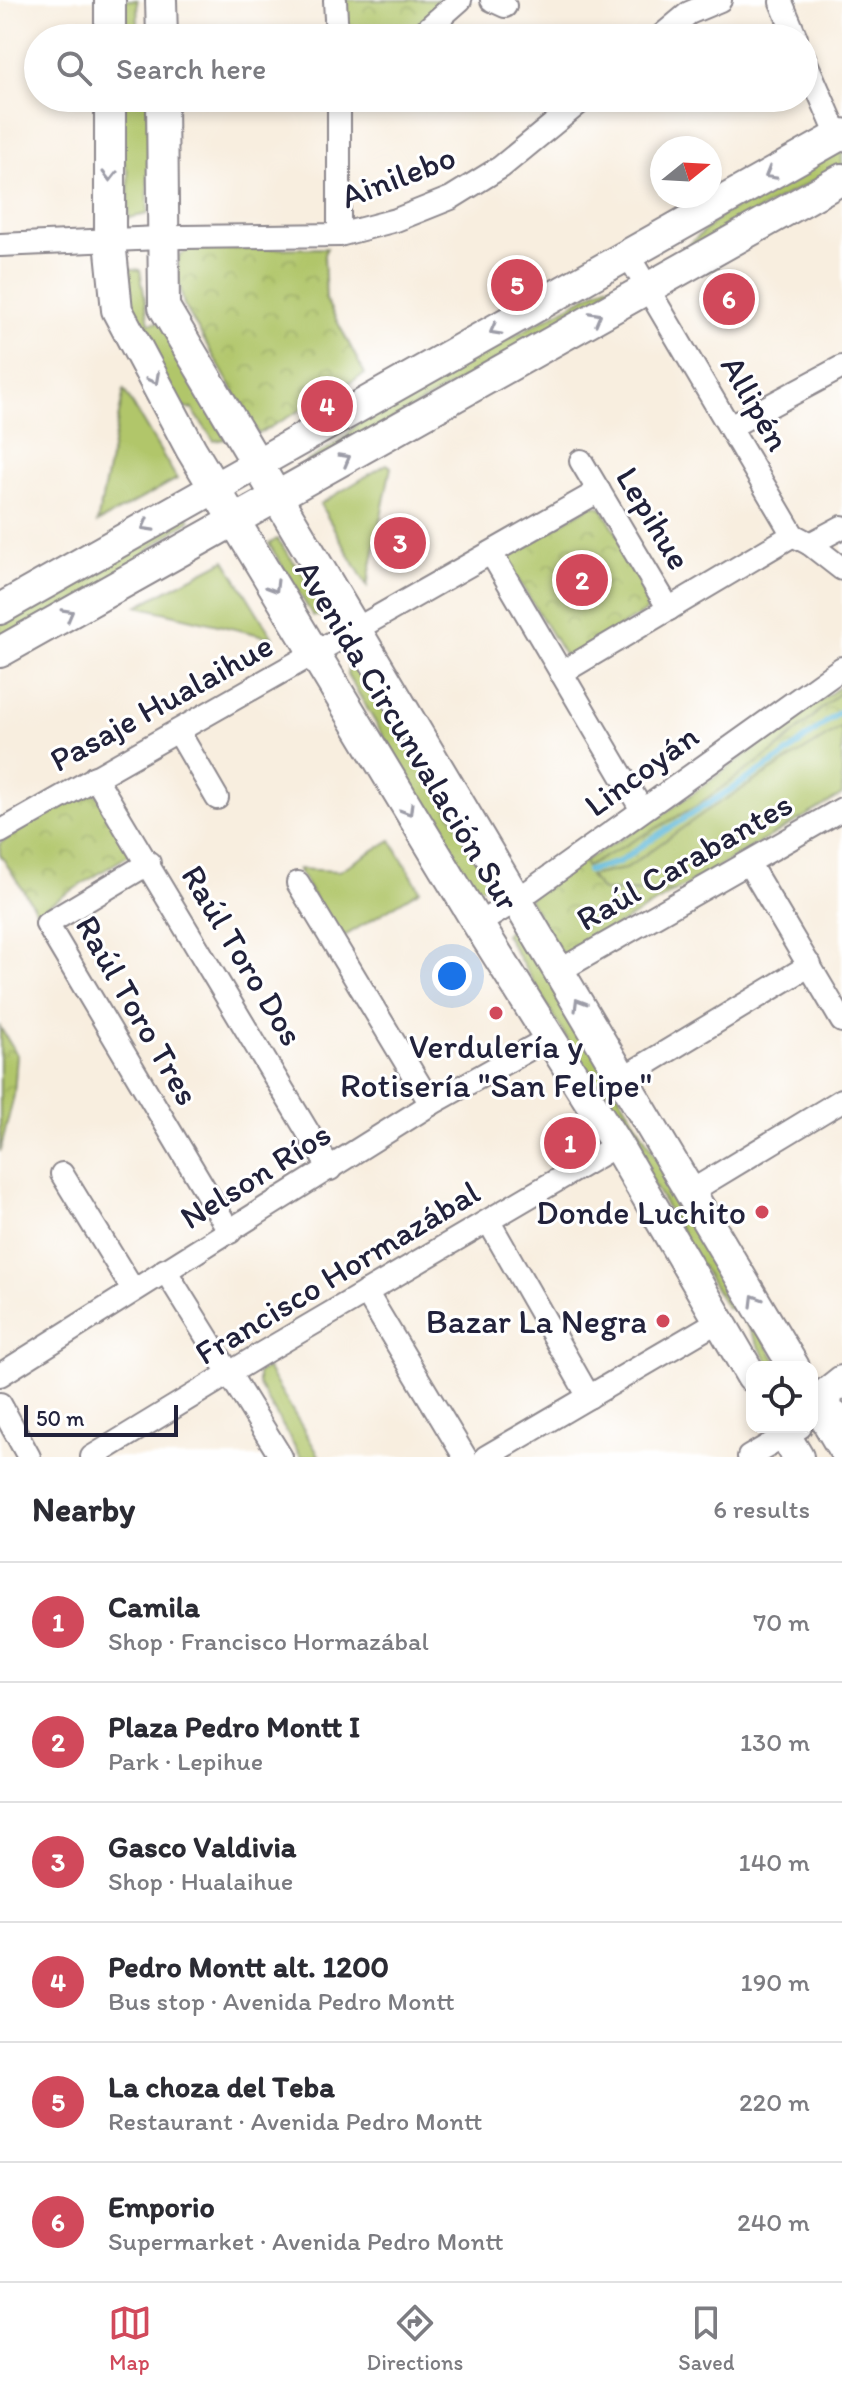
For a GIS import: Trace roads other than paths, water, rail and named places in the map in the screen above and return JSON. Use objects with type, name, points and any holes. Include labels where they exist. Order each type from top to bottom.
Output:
[{"type":"main road","points":[[110,0],[110,24]]},
{"type":"main road","points":[[161,0],[162,24]]},
{"type":"main road","name":"Avenida Circunvalación Sur","points":[[110,112],[110,241],[117,310],[191,449],[478,924],[617,1145],[746,1366]]},
{"type":"main road","name":"Avenida Circunvalación Sur","points":[[162,112],[164,307],[790,1361]]},
{"type":"main road","points":[[0,609],[840,135]]},
{"type":"main road","points":[[0,652],[842,179]]},
{"type":"main road","points":[[818,1408],[827,1393],[842,1381]]},
{"type":"main road","points":[[818,1430],[842,1447]]},
{"type":"street","points":[[335,0],[336,24]]},
{"type":"street","points":[[433,24],[460,0]]},
{"type":"street","points":[[673,24],[689,7],[720,0]]},
{"type":"street","points":[[777,1],[789,24]]},
{"type":"street","points":[[818,88],[840,135]]},
{"type":"street","points":[[339,112],[339,235]]},
{"type":"street","name":"Ainilebo","points":[[0,245],[339,235],[396,220],[451,198],[501,167],[568,112]]},
{"type":"street","name":"Allipén","points":[[628,255],[730,427],[802,540],[842,569]]},
{"type":"street","points":[[730,427],[842,367]]},
{"type":"street","name":"Lepihue","points":[[581,461],[669,609]]},
{"type":"street","name":"Pasaje Hualaihue","points":[[0,832],[599,491]]},
{"type":"street","points":[[561,673],[669,609],[802,540],[842,527]]},
{"type":"street","points":[[491,553],[642,810]]},
{"type":"street","name":"Lincoyán","points":[[478,924],[517,900],[842,668]]},
{"type":"street","points":[[178,731],[217,798]]},
{"type":"street","name":"Raúl Toro Dos","points":[[95,777],[330,1169]]},
{"type":"street","name":"Raúl Carabantes","points":[[559,971],[842,809]]},
{"type":"street","name":"Raúl Toro Tres","points":[[149,863],[47,924],[230,1232]]},
{"type":"street","points":[[749,864],[842,1021]]},
{"type":"street","points":[[298,883],[431,1104]]},
{"type":"street","points":[[623,1078],[810,965]]},
{"type":"street","name":"Nelson Ríos","points":[[0,1375],[431,1104],[549,1038]]},
{"type":"street","points":[[690,1192],[842,1100]]},
{"type":"street","name":"Francisco Hormazábal","points":[[92,1457],[617,1145]]},
{"type":"street","points":[[62,1174],[133,1290]]},
{"type":"street","points":[[489,1222],[589,1397]]},
{"type":"street","points":[[165,1270],[281,1457]]},
{"type":"street","points":[[366,1292],[465,1457]]},
{"type":"street","points":[[486,1457],[720,1320]]},
{"type":"street","points":[[0,1404],[29,1457]]},
{"type":"street","points":[[749,1457],[791,1433]]},
{"type":"waterway","points":[[588,871],[619,862],[781,758],[842,710]]},
{"type":"place","name":"La choza del Teba","points":[[517,285]]},
{"type":"place","name":"Emporio","points":[[729,299]]},
{"type":"place","name":"Pedro Montt alt. 1200","points":[[327,406]]},
{"type":"place","name":"Gasco Valdivia","points":[[400,543]]},
{"type":"place","name":"Plaza Pedro Montt I","points":[[582,580]]},
{"type":"place","name":"Verdulería y Rotisería \"San Felipe\"","points":[[496,1013]]},
{"type":"place","name":"Camila","points":[[570,1143]]},
{"type":"place","name":"Donde Luchito","points":[[762,1212]]},
{"type":"place","name":"Bazar La Negra","points":[[663,1321]]}]
